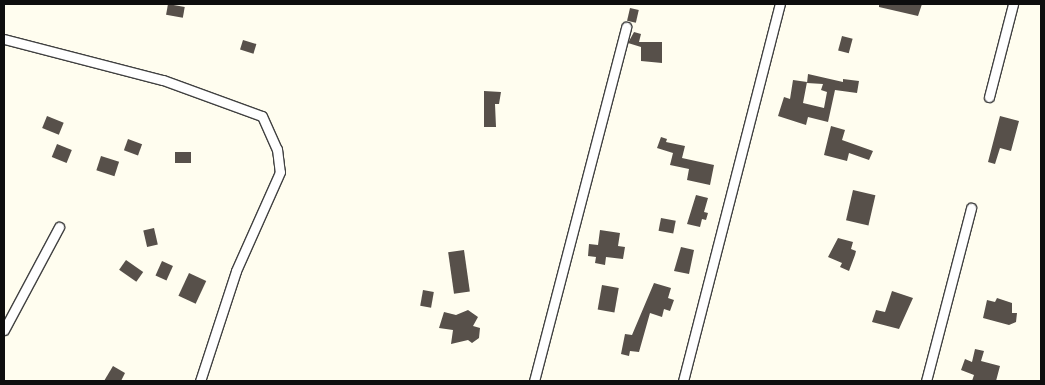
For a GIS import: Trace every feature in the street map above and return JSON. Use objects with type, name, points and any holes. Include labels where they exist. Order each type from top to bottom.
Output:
[{"type":"street","points":[[683,381],[780,4]]},
{"type":"street","points":[[989,98],[1013,4]]},
{"type":"street","points":[[534,381],[626,28]]},
{"type":"street","points":[[4,39],[163,80],[262,116],[277,149],[280,172],[236,271],[200,381]]},
{"type":"street","points":[[926,381],[971,208]]},
{"type":"street","points":[[4,330],[59,227]]},
{"type":"building","points":[[168,4],[185,7],[183,18],[166,15]]},
{"type":"building","points":[[879,4],[922,4],[918,16],[879,7]]},
{"type":"building","points":[[630,8],[639,10],[636,23],[627,21]]},
{"type":"building","points":[[634,32],[641,34],[639,42],[662,42],[662,63],[641,61],[641,47],[628,43]]},
{"type":"building","points":[[842,36],[853,39],[849,53],[838,50]]},
{"type":"building","points":[[243,40],[256,44],[253,54],[240,50]]},
{"type":"building","points":[[808,74],[843,82],[843,79],[859,81],[857,93],[835,90],[828,122],[808,117],[806,125],[778,116],[784,97],[790,99],[793,80],[807,82],[803,103],[824,108],[827,92],[821,90],[823,84],[807,83]]},
{"type":"building","points":[[484,91],[501,92],[499,104],[495,104],[496,127],[484,127]]},
{"type":"building","points":[[47,116],[64,123],[59,135],[42,128]]},
{"type":"building","points":[[1000,116],[1019,121],[1011,151],[1000,148],[995,164],[988,162]]},
{"type":"building","points":[[831,126],[845,130],[842,140],[873,151],[869,160],[849,153],[847,161],[824,155]]},
{"type":"building","points":[[661,137],[667,139],[666,142],[685,146],[682,158],[714,165],[710,185],[687,180],[689,169],[670,165],[673,153],[657,148]]},
{"type":"building","points":[[128,139],[142,144],[138,155],[124,150]]},
{"type":"building","points":[[57,144],[72,150],[67,163],[52,157]]},
{"type":"building","points":[[175,152],[191,152],[191,163],[175,163]]},
{"type":"building","points":[[101,156],[119,162],[114,176],[96,170]]},
{"type":"building","points":[[853,190],[875,195],[868,225],[846,220]]},
{"type":"building","points":[[696,195],[708,198],[704,212],[708,213],[706,220],[702,219],[700,227],[687,224]]},
{"type":"building","points":[[661,218],[676,221],[673,234],[659,231]]},
{"type":"building","points":[[154,228],[158,245],[147,247],[143,230]]},
{"type":"building","points":[[600,230],[620,233],[618,246],[625,247],[623,259],[606,257],[605,265],[595,263],[596,257],[588,256],[589,244],[598,245]]},
{"type":"building","points":[[838,238],[853,242],[851,249],[856,251],[849,271],[840,267],[842,263],[828,257]]},
{"type":"building","points":[[681,247],[694,250],[689,274],[674,271]]},
{"type":"building","points":[[464,250],[470,292],[454,294],[448,252]]},
{"type":"building","points":[[126,260],[143,272],[136,282],[119,270]]},
{"type":"building","points":[[162,261],[173,266],[166,280],[155,276]]},
{"type":"building","points":[[189,273],[206,281],[196,304],[178,296]]},
{"type":"building","points":[[654,283],[671,288],[668,298],[674,300],[670,311],[664,309],[662,317],[650,313],[639,352],[630,351],[629,356],[621,354],[625,334],[632,335]]},
{"type":"building","points":[[602,285],[619,288],[614,313],[598,310]]},
{"type":"building","points":[[423,290],[434,292],[431,308],[420,306]]},
{"type":"building","points":[[892,291],[913,298],[899,329],[872,322],[876,310],[885,312]]},
{"type":"building","points":[[997,298],[1012,303],[1012,313],[1017,313],[1016,322],[1009,325],[983,318],[987,300],[995,302]]},
{"type":"building","points":[[468,310],[478,317],[473,326],[480,328],[479,338],[472,343],[468,340],[451,344],[453,330],[439,328],[444,312],[456,315]]},
{"type":"building","points":[[975,349],[984,351],[981,361],[1000,366],[996,381],[972,381],[974,375],[961,370],[965,359],[972,362]]},
{"type":"building","points":[[113,366],[125,373],[121,381],[104,381]]}]
